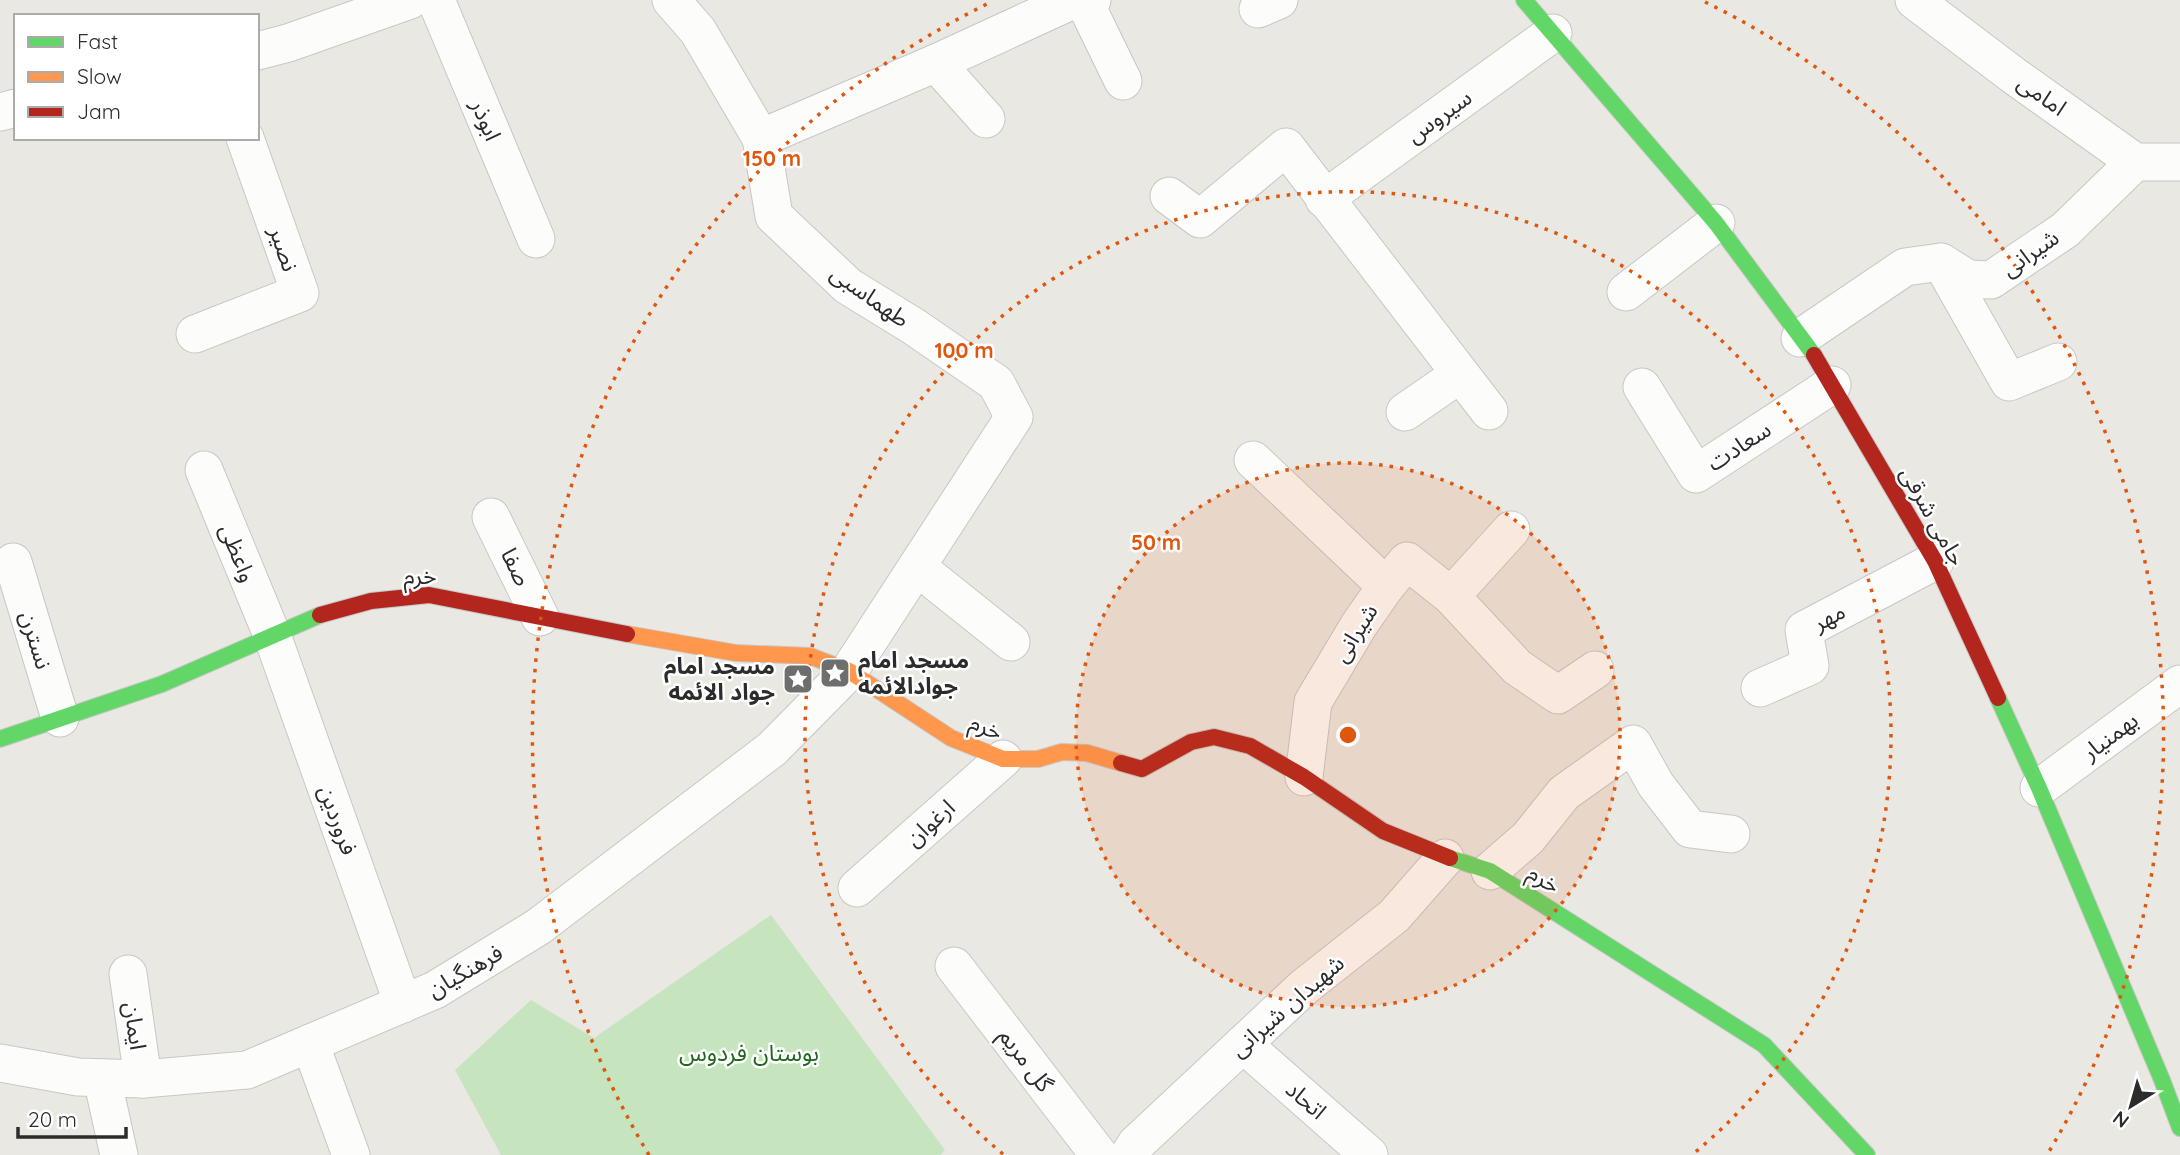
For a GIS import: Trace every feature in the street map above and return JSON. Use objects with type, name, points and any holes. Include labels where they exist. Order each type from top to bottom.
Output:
[{"type":"street","points":[[259,50],[411,0]]},
{"type":"street","name":"ابوذر","points":[[436,0],[536,239]]},
{"type":"street","name":"طهماسبی","points":[[671,0],[698,31],[761,138],[774,216],[848,286],[913,326],[996,383],[1014,417],[849,671]]},
{"type":"street","points":[[761,138],[936,63],[1073,0]]},
{"type":"street","points":[[1092,0],[1088,9],[1123,81]]},
{"type":"street","name":"جامی شرقی","points":[[1524,0],[1716,223],[1832,385],[1935,561],[2171,1074],[2180,1128]]},
{"type":"street","name":"امامی","points":[[1914,0],[2013,75],[2136,162]]},
{"type":"street","name":"سیروس","points":[[1324,199],[1553,33]]},
{"type":"street","points":[[936,63],[986,119]]},
{"type":"street","name":"نصیر","points":[[195,334],[300,293],[246,140]]},
{"type":"street","points":[[1169,196],[1200,219],[1286,147],[1489,411]]},
{"type":"street","points":[[2136,162],[2180,162]]},
{"type":"street","name":"شیرانی","points":[[1941,262],[1968,279],[1991,280],[2065,230],[2136,162]]},
{"type":"street","points":[[1626,292],[1716,223]]},
{"type":"street","points":[[1800,338],[1905,267],[1941,262],[2009,382],[2058,362]]},
{"type":"street","points":[[1405,412],[1460,374]]},
{"type":"street","name":"سعادت","points":[[1642,387],[1696,474],[1832,385]]},
{"type":"street","name":"شیرانی","points":[[1252,460],[1385,586],[1313,702],[1304,777]]},
{"type":"street","name":"واعظی","points":[[204,470],[272,635]]},
{"type":"street","name":"صفا","points":[[491,517],[540,617]]},
{"type":"street","points":[[1451,596],[1511,530]]},
{"type":"street","points":[[1385,586],[1407,561],[1451,596],[1517,667],[1558,695],[1595,670]]},
{"type":"street","name":"مهر","points":[[1760,688],[1811,666],[1804,630],[1935,561]]},
{"type":"street","name":"نسترن","points":[[13,562],[60,718]]},
{"type":"street","points":[[917,567],[1011,642]]},
{"type":"street","name":"خرم","points":[[0,739],[162,684],[313,617],[371,601],[429,595],[736,653],[810,656],[849,671],[951,738],[1003,759],[1038,759],[1062,752],[1087,752],[1142,769],[1191,742],[1214,737],[1250,746],[1304,777],[1382,831],[1445,858],[1490,872],[1764,1045],[1867,1155]]},
{"type":"street","name":"فروردین","points":[[272,635],[403,1004]]},
{"type":"street","name":"فرهنگیان","points":[[0,1063],[78,1077],[102,1078],[143,1079],[247,1070],[435,990],[538,927],[772,749],[849,671]]},
{"type":"street","name":"بهمنیار","points":[[2039,788],[2180,684]]},
{"type":"street","points":[[1490,872],[1528,838],[1564,793],[1633,744],[1656,785],[1690,829],[1731,834]]},
{"type":"street","name":"ارغوان","points":[[857,888],[1003,759]]},
{"type":"street","name":"شهیدان شیرانی","points":[[1129,1155],[1136,1144],[1304,987],[1394,916],[1445,858]]},
{"type":"street","name":"گل مریم","points":[[954,966],[1099,1155]]},
{"type":"street","name":"ایمان","points":[[128,974],[143,1079]]},
{"type":"street","points":[[310,1043],[351,1155]]},
{"type":"street","name":"اتحاد","points":[[1243,1044],[1369,1155]]},
{"type":"street","points":[[102,1078],[119,1155]]},
{"type":"green space","name":"بوستان فردوس","points":[[771,915],[945,1150],[940,1155],[501,1155],[455,1070],[531,1000],[594,1038]]},
{"type":"traffic: fast","points":[[1524,0],[1716,223],[1814,355]]},
{"type":"traffic: fast","points":[[0,739],[162,684],[320,615]]},
{"type":"traffic: fast","points":[[1998,698],[2039,788],[2180,1128]]},
{"type":"traffic: fast","points":[[1450,858],[1490,871],[1764,1045],[1867,1155]]},
{"type":"traffic: slow","points":[[627,634],[736,653],[810,656],[849,671],[951,738],[1003,759],[1038,759],[1062,752],[1087,753],[1121,763]]},
{"type":"traffic: jam","points":[[1814,355],[1935,561],[1998,698]]},
{"type":"traffic: jam","points":[[320,615],[371,601],[429,595],[627,634]]},
{"type":"traffic: jam","points":[[1121,763],[1142,769],[1191,742],[1214,737],[1250,746],[1304,777],[1383,831],[1450,858]]},
{"type":"place","name":"مسجد امام جوادالائمه","points":[[835,673]]},
{"type":"place","name":"مسجد امام جواد الائمه","points":[[798,679]]}]
